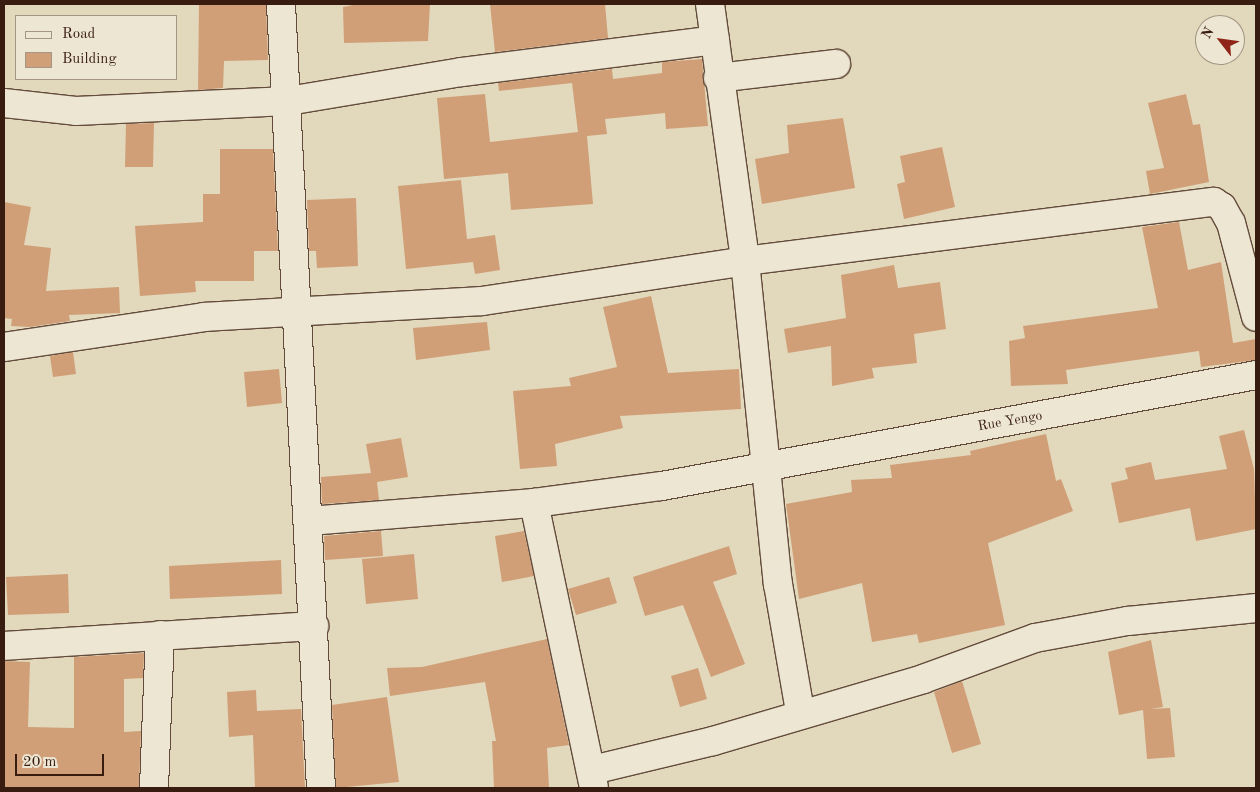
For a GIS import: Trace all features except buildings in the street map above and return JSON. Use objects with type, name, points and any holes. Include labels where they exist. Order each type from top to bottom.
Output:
[{"type":"street","points":[[281,4],[288,101],[321,788]]},
{"type":"street","points":[[710,4],[718,78],[745,261],[763,465],[800,712]]},
{"type":"street","points":[[4,103],[76,111],[288,101],[462,72],[714,40]]},
{"type":"street","points":[[718,78],[836,64]]},
{"type":"street","points":[[4,346],[204,317],[298,309],[482,301],[745,261],[1214,202],[1222,207],[1230,222],[1256,317]]},
{"type":"street","name":"Rue Yengo","points":[[309,521],[534,503],[662,486],[763,465],[1256,375]]},
{"type":"street","points":[[534,503],[593,779],[800,712],[922,679],[1035,638],[1128,621],[1256,608]]},
{"type":"street","points":[[4,646],[160,634],[314,626]]},
{"type":"street","points":[[154,788],[160,634]]}]
